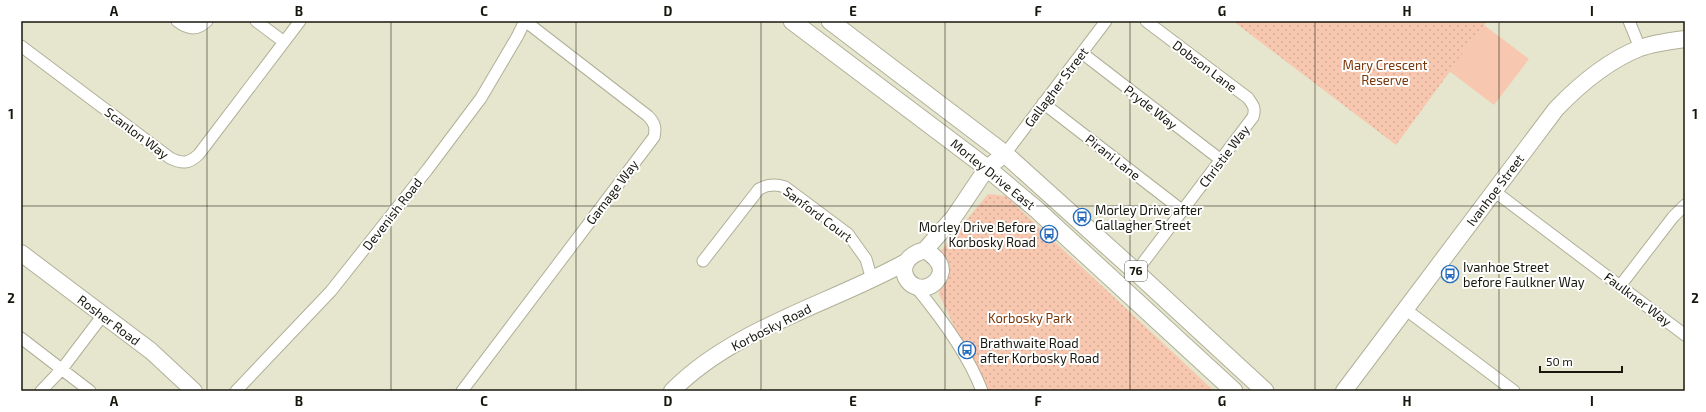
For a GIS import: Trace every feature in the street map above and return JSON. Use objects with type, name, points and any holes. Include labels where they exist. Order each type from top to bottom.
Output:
[{"type":"main road","name":"Morley Drive East","points":[[792,21],[992,171],[1036,209],[1234,391]]},
{"type":"main road","name":"Morley Drive East","points":[[830,21],[1005,154],[1265,391]]},
{"type":"street","points":[[177,21],[184,26],[192,28],[201,27],[207,21]]},
{"type":"street","points":[[256,21],[284,42]]},
{"type":"street","name":"Scanlon Way","points":[[21,46],[170,158],[178,162],[186,163],[199,154],[300,21]]},
{"type":"street","name":"Devenish Road","points":[[236,391],[331,291],[427,170],[481,98],[525,21]]},
{"type":"street","name":"Gamage Way","points":[[462,391],[654,137],[655,133],[655,125],[648,116],[525,21]]},
{"type":"street","name":"Gallagher Street","points":[[1005,154],[1106,21]]},
{"type":"street","name":"Dobson Lane","points":[[1146,21],[1248,98],[1253,104],[1255,110],[1253,117]]},
{"type":"street","points":[[1629,21],[1640,48]]},
{"type":"street","name":"Ivanhoe Street","points":[[1344,391],[1564,100],[1582,83],[1610,63],[1640,48],[1685,40]]},
{"type":"street","name":"Pryde Way","points":[[1082,53],[1221,160]]},
{"type":"street","name":"Pirani Lane","points":[[1043,103],[1182,211]]},
{"type":"street","name":"Christie Way","points":[[1136,272],[1253,117]]},
{"type":"street","points":[[982,391],[976,375],[933,308],[912,285],[904,273],[906,262],[913,254],[930,253],[953,234],[981,192],[992,171],[1005,154]]},
{"type":"street","name":"Sanford Court","points":[[702,261],[759,188],[766,185],[777,185],[785,187],[848,234],[866,259],[875,279]]},
{"type":"street","name":"Faulkner Way","points":[[1494,191],[1685,335]]},
{"type":"street","points":[[1620,286],[1673,217],[1685,205]]},
{"type":"street","name":"Rosher Road","points":[[21,253],[150,351],[194,391]]},
{"type":"street","points":[[875,279],[912,285],[920,288],[931,286],[939,277],[941,272],[940,266],[930,253]]},
{"type":"street","name":"Korbosky Road","points":[[672,391],[707,362],[772,324],[875,279],[906,262]]},
{"type":"street","points":[[931,286],[933,308]]},
{"type":"street","points":[[1405,309],[1514,391]]},
{"type":"street","points":[[41,391],[62,369],[103,315]]},
{"type":"street","points":[[21,338],[90,391]]},
{"type":"green space","name":"Mary Crescent Reserve","points":[[1233,21],[1487,21],[1396,145]]},
{"type":"green space","points":[[1484,25],[1529,59],[1494,105],[1449,71]]},
{"type":"green space","name":"Korbosky Park","points":[[988,194],[1006,196],[1214,391],[984,391],[939,294],[940,252]]},
{"type":"place","name":"Morley Drive after Gallagher Street","points":[[1082,217]]},
{"type":"place","name":"Morley Drive Before Korbosky Road","points":[[1049,234]]},
{"type":"place","name":"Ivanhoe Street before Faulkner Way","points":[[1450,274]]},
{"type":"place","name":"Brathwaite Road after Korbosky Road","points":[[967,350]]}]
